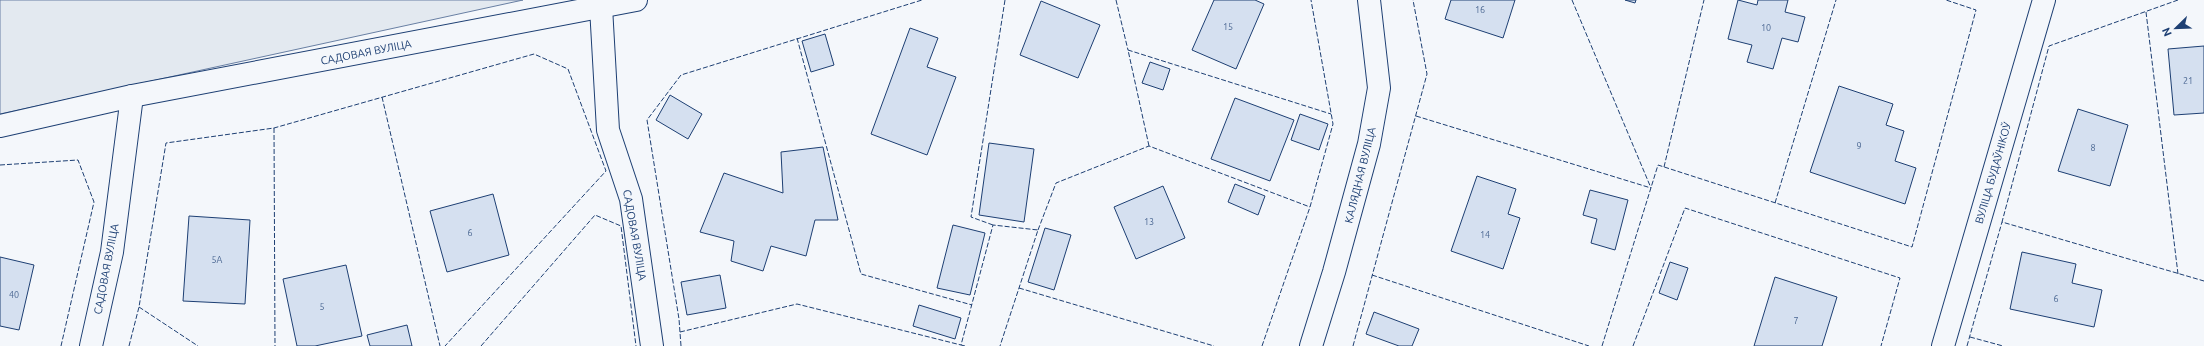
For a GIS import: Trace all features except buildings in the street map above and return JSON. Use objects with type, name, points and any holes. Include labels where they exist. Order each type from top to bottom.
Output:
[{"type":"street","name":"САДОВАЯ ВУЛІЦА","points":[[0,126],[132,96],[636,0]]},
{"type":"street","name":"КАЛЯДНАЯ ВУЛІЦА","points":[[1311,346],[1334,272],[1369,144],[1380,88],[1369,0]]},
{"type":"street","name":"ВУЛІЦА БУДАЎНІКОЎ","points":[[1943,346],[2044,0]]},
{"type":"street","name":"САДОВАЯ ВУЛІЦА","points":[[601,7],[608,130],[631,199],[652,346]]},
{"type":"street","name":"САДОВАЯ ВУЛІЦА","points":[[91,346],[112,252],[132,96]]},
{"type":"shaded area","points":[[0,0],[523,0],[0,114]]},
{"type":"fence","points":[[681,346],[679,319],[647,120],[681,75],[922,0]]},
{"type":"fence","points":[[993,225],[971,217],[1005,0]]},
{"type":"fence","points":[[1116,0],[1128,50]]},
{"type":"fence","points":[[1262,346],[1310,207],[1333,124],[1311,0]]},
{"type":"fence","points":[[1353,346],[1427,74],[1413,0]]},
{"type":"fence","points":[[1572,0],[1651,188]]},
{"type":"fence","points":[[1664,167],[1704,0]]},
{"type":"fence","points":[[1775,203],[1836,0]]},
{"type":"fence","points":[[1602,346],[1658,165],[1912,247],[1976,10],[1946,0]]},
{"type":"fence","points":[[2178,0],[2049,46],[2002,222],[2204,281]]},
{"type":"fence","points":[[2146,12],[2178,274]]},
{"type":"fence","points":[[797,38],[861,274],[972,305]]},
{"type":"fence","points":[[1149,146],[1128,50],[1331,114]]},
{"type":"fence","points":[[129,346],[139,307],[166,143],[274,128],[534,54],[568,69],[606,171],[445,346]]},
{"type":"fence","points":[[382,97],[440,346]]},
{"type":"fence","points":[[1416,116],[1651,188]]},
{"type":"fence","points":[[274,128],[275,346]]},
{"type":"fence","points":[[1038,230],[1056,183],[1149,146],[1310,207]]},
{"type":"fence","points":[[0,165],[78,160],[94,202],[61,346]]},
{"type":"fence","points":[[1633,346],[1685,208],[1900,278],[1881,346]]},
{"type":"fence","points":[[481,346],[595,215],[621,226],[636,346]]},
{"type":"fence","points":[[1967,346],[2002,222]]},
{"type":"fence","points":[[965,346],[961,345],[993,225],[1038,230],[1000,346]]},
{"type":"fence","points":[[1372,275],[1589,346]]},
{"type":"fence","points":[[1019,288],[1214,346]]},
{"type":"fence","points":[[680,332],[797,304],[961,345]]},
{"type":"fence","points":[[139,307],[198,346]]},
{"type":"fence","points":[[1970,337],[2003,346]]}]
